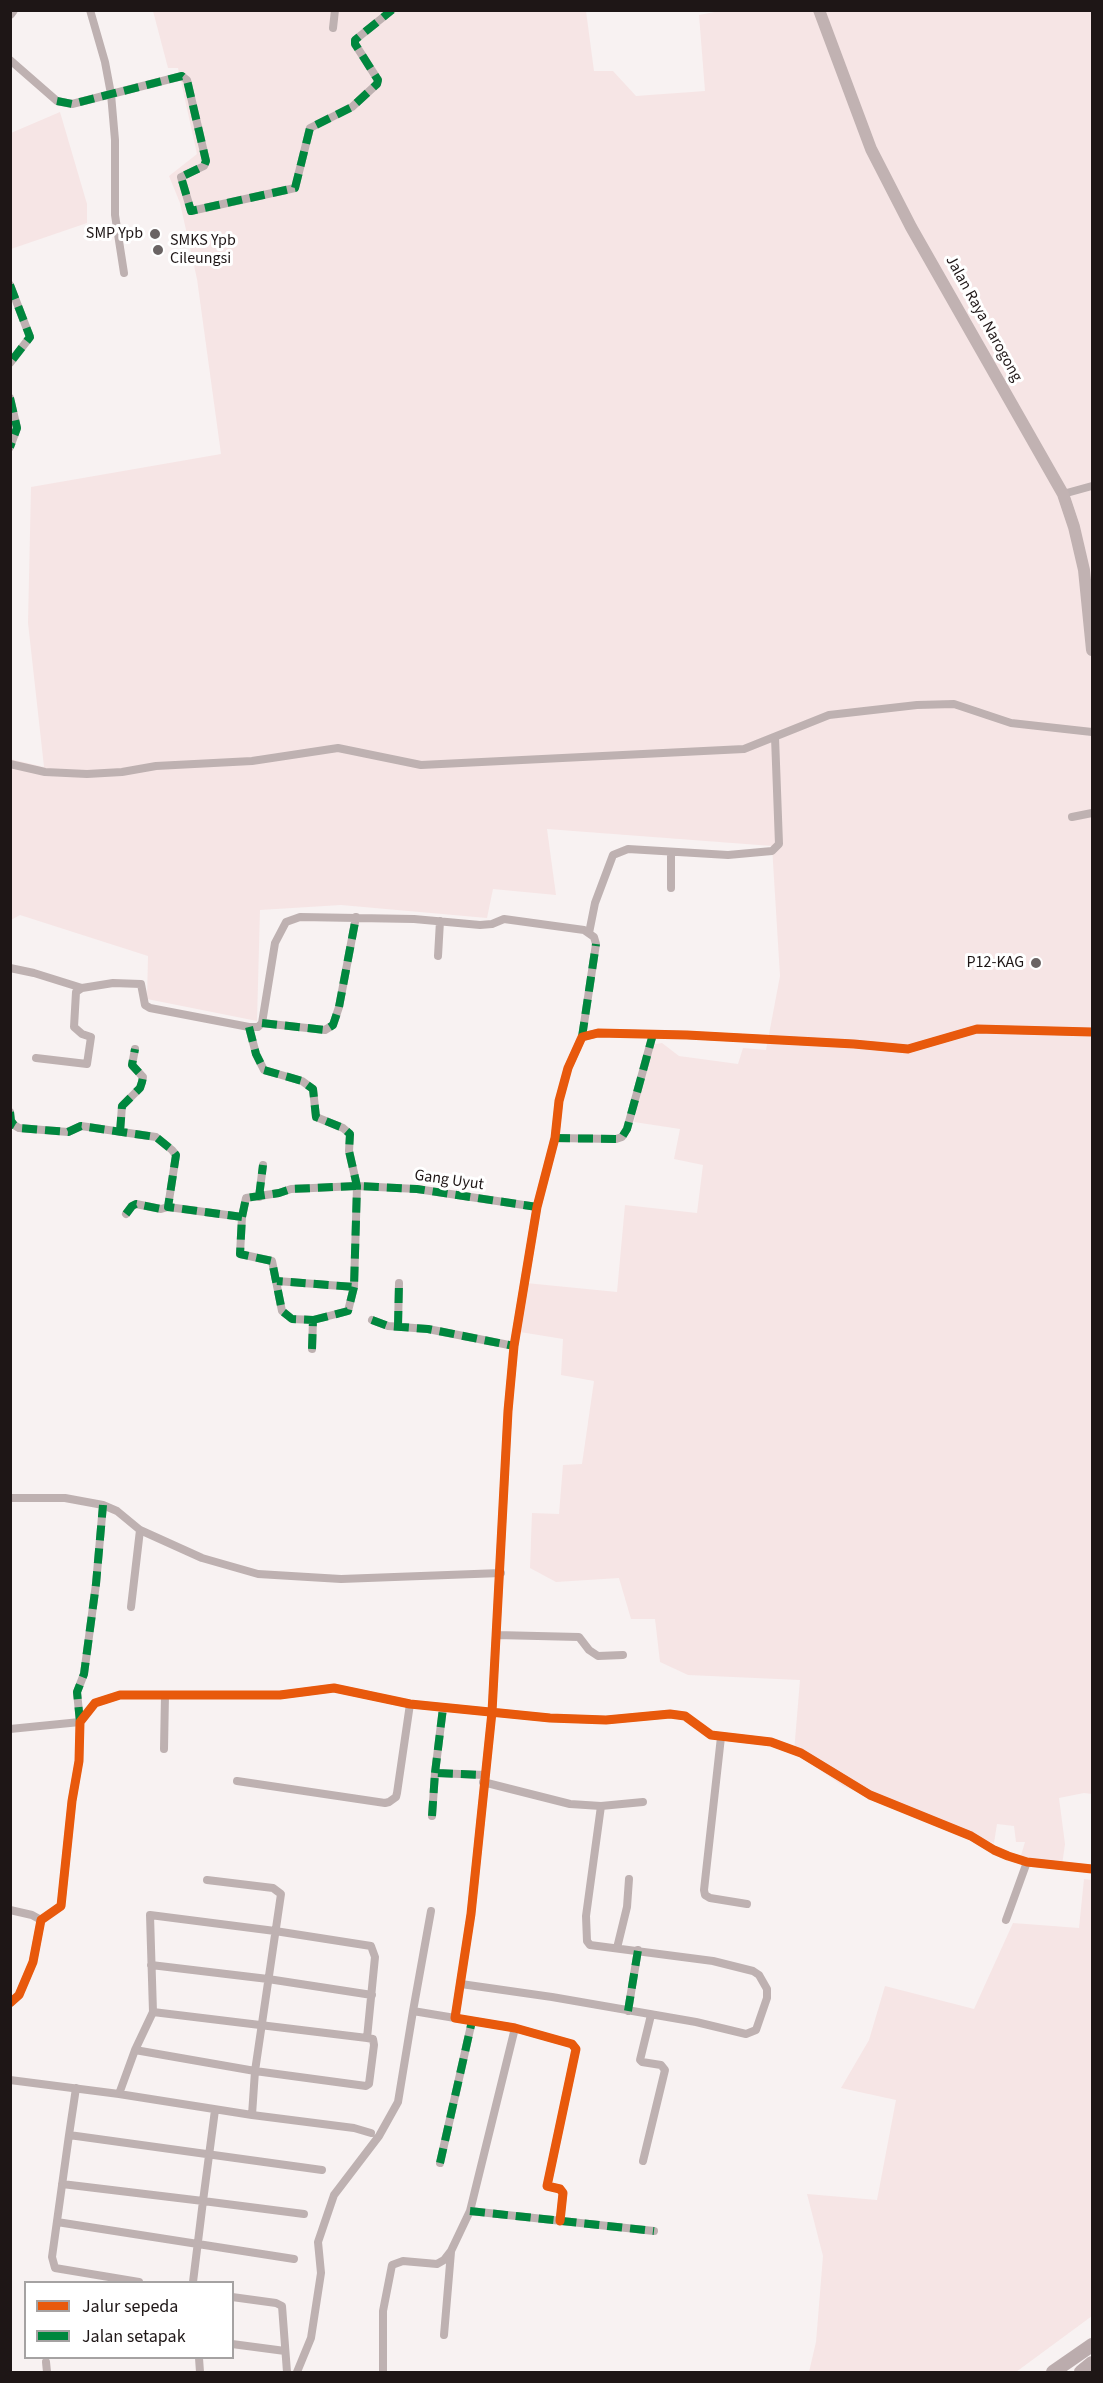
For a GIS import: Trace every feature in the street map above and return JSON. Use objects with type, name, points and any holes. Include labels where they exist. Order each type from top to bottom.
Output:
[{"type":"highway","points":[[1053,2373],[1092,2345]]},
{"type":"highway","points":[[1081,2373],[1092,2363]]},
{"type":"main road","points":[[10,14],[13,10]]},
{"type":"main road","name":"Jalan Raya Narogong","points":[[819,10],[871,149],[911,227],[1063,494],[1074,527],[1084,570],[1092,650]]},
{"type":"street","points":[[90,10],[105,62],[111,94],[115,140],[115,215],[124,273]]},
{"type":"street","points":[[333,28],[334,10]]},
{"type":"street","points":[[10,60],[57,101],[72,104],[182,76],[188,80],[206,161],[204,166],[181,177],[191,211],[295,188],[310,128],[352,107],[377,84],[378,80],[354,44],[355,40],[392,10]]},
{"type":"street","points":[[10,285],[30,337],[10,363]]},
{"type":"street","points":[[10,398],[17,428],[10,447]]},
{"type":"street","points":[[1063,494],[1092,486]]},
{"type":"street","points":[[10,764],[45,772],[87,774],[122,772],[156,766],[252,761],[338,748],[421,765],[744,749],[829,715],[917,705],[954,704],[1011,723],[1092,732]]},
{"type":"street","points":[[589,933],[595,903],[613,855],[628,849],[728,855],[772,851],[779,844],[775,737]]},
{"type":"street","points":[[1072,817],[1092,813]]},
{"type":"street","points":[[671,852],[671,888]]},
{"type":"street","points":[[36,1058],[52,1062],[87,1064],[91,1035],[82,1034],[74,1027],[76,992],[82,988],[113,983],[141,984],[147,1008],[249,1028],[258,1027],[262,1023],[272,952],[286,922],[300,917],[356,917],[480,925],[492,924],[504,919],[584,930],[594,937],[596,944],[582,1037],[568,1068],[562,1090],[555,1138],[537,1207],[514,1346],[504,1478],[501,1573],[492,1712],[471,1914],[455,2019]]},
{"type":"street","points":[[262,1023],[325,1030],[333,1025],[339,1007],[356,917]]},
{"type":"street","points":[[438,956],[440,921]]},
{"type":"street","points":[[10,968],[82,988]]},
{"type":"street","points":[[249,1028],[256,1054],[264,1070],[302,1081],[313,1089],[316,1117],[343,1128],[350,1134],[349,1151],[357,1186],[354,1287],[348,1311],[313,1320],[292,1319],[282,1311],[272,1261],[240,1254],[242,1217],[246,1198],[259,1197],[263,1165]]},
{"type":"street","points":[[582,1037],[598,1033],[653,1034],[842,1043],[908,1049],[977,1029],[1092,1032]]},
{"type":"street","points":[[555,1138],[616,1139],[622,1137],[627,1129],[653,1034]]},
{"type":"street","points":[[120,1132],[122,1106],[140,1088],[142,1082],[142,1077],[132,1065],[135,1049]]},
{"type":"street","points":[[10,1112],[11,1120],[19,1128],[68,1132],[81,1126],[156,1137],[176,1155],[168,1207]]},
{"type":"street","name":"Gang Uyut","points":[[259,1197],[291,1189],[357,1186],[417,1190],[537,1207]]},
{"type":"street","points":[[126,1214],[136,1204],[160,1209],[168,1207],[242,1217]]},
{"type":"street","points":[[277,1281],[354,1287]]},
{"type":"street","points":[[398,1326],[399,1284]]},
{"type":"street","points":[[312,1348],[313,1320]]},
{"type":"street","points":[[372,1320],[514,1346]]},
{"type":"street","points":[[10,1498],[65,1498],[103,1505],[117,1511],[140,1530],[202,1558],[258,1575],[341,1578],[501,1573]]},
{"type":"street","points":[[10,2003],[19,1995],[33,1962],[41,1920],[61,1906],[72,1801],[79,1761],[81,1722],[77,1692],[84,1674],[96,1584],[103,1505]]},
{"type":"street","points":[[131,1607],[140,1530]]},
{"type":"street","points":[[496,1635],[579,1636],[598,1656],[623,1655]]},
{"type":"street","points":[[10,1729],[81,1722],[95,1703],[120,1695],[280,1695],[334,1688],[410,1704],[549,1718],[606,1720],[670,1714],[690,1718],[700,1729],[721,1737],[742,1737],[771,1742],[801,1753],[870,1795],[971,1836],[993,1850],[1027,1862],[1092,1869]]},
{"type":"street","points":[[164,1749],[165,1695]]},
{"type":"street","points":[[237,1781],[389,1802],[396,1797],[410,1704]]},
{"type":"street","points":[[432,1816],[443,1708]]},
{"type":"street","points":[[721,1737],[704,1890],[705,1895],[710,1898],[747,1904]]},
{"type":"street","points":[[435,1773],[484,1779],[570,1804],[601,1806],[643,1802]]},
{"type":"street","points":[[461,1984],[552,1997],[751,2033],[756,2030],[767,1998],[767,1989],[764,1981],[753,1971],[713,1961],[590,1945],[587,1941],[586,1916],[601,1806]]},
{"type":"street","points":[[1006,1920],[1027,1862]]},
{"type":"street","points":[[617,1948],[627,1907],[629,1879]]},
{"type":"street","points":[[207,1880],[273,1888],[281,1894],[255,2071],[252,2115]]},
{"type":"street","points":[[10,1910],[32,1915],[41,1920]]},
{"type":"street","points":[[297,2373],[311,2338],[321,2273],[318,2242],[334,2195],[379,2136],[398,2102],[431,1911]]},
{"type":"street","points":[[119,2094],[135,2050],[153,2012],[150,1915],[275,1930],[370,1946],[375,1957],[367,2038]]},
{"type":"street","points":[[628,2011],[638,1950]]},
{"type":"street","points":[[151,1965],[268,1979],[372,1995]]},
{"type":"street","points":[[413,2011],[515,2028],[572,2044],[576,2049],[547,2186],[560,2189],[563,2193],[560,2221]]},
{"type":"street","points":[[135,2050],[255,2071],[366,2086],[369,2084],[373,2039],[153,2012]]},
{"type":"street","points":[[643,2161],[665,2070],[661,2065],[640,2060],[651,2015]]},
{"type":"street","points":[[440,2163],[472,2021]]},
{"type":"street","points":[[383,2373],[383,2311],[392,2265],[403,2261],[437,2264],[444,2260],[451,2251],[470,2211],[515,2028]]},
{"type":"street","points":[[10,2080],[119,2094],[215,2110],[354,2127],[371,2133]]},
{"type":"street","points":[[76,2088],[52,2257],[55,2268],[128,2281]]},
{"type":"street","points":[[193,2281],[215,2110]]},
{"type":"street","points":[[69,2135],[322,2170]]},
{"type":"street","points":[[62,2184],[304,2214]]},
{"type":"street","points":[[470,2211],[654,2231]]},
{"type":"street","points":[[57,2222],[294,2259]]},
{"type":"street","points":[[444,2335],[451,2251]]},
{"type":"street","points":[[234,2297],[276,2303],[282,2306],[287,2373]]},
{"type":"street","points":[[234,2344],[285,2351]]},
{"type":"street","points":[[46,2362],[47,2373]]},
{"type":"shaded area","points":[[725,10],[1092,11],[1092,1794],[1084,1793],[1059,1798],[1065,1844],[1062,1865],[1019,1862],[1025,1842],[1016,1842],[1014,1826],[997,1824],[994,1843],[948,1830],[843,1786],[794,1752],[800,1680],[688,1675],[660,1662],[655,1619],[631,1619],[619,1578],[556,1582],[530,1568],[532,1513],[559,1514],[563,1465],[582,1464],[594,1381],[561,1375],[563,1339],[520,1332],[526,1283],[617,1292],[625,1205],[697,1213],[703,1165],[674,1159],[680,1129],[634,1122],[650,1045],[662,1043],[679,1056],[738,1064],[743,1048],[766,1050],[780,976],[772,846],[547,829],[556,895],[493,889],[487,918],[341,905],[260,910],[257,1021],[147,999],[148,956],[20,915],[11,920],[10,759],[44,767],[28,623],[31,487],[221,454],[197,279],[180,203],[169,176],[197,154],[178,68],[168,68],[153,11],[586,11],[594,71],[613,71],[636,96],[705,91],[699,15]]},
{"type":"shaded area","points":[[60,112],[87,204],[87,223],[11,249],[11,133]]},
{"type":"shaded area","points":[[1084,1879],[1092,1880],[1092,2316],[1016,2372],[809,2372],[816,2342],[823,2256],[807,2194],[877,2200],[896,2100],[841,2088],[869,2040],[885,1986],[974,2009],[1013,1923],[1079,1928]]},
{"type":"marked path","points":[[57,101],[72,104],[182,76],[187,80],[206,161],[204,166],[181,177],[191,211],[295,188],[310,128],[352,107],[377,84],[378,80],[355,44],[355,40],[392,10]]},
{"type":"marked path","points":[[10,285],[30,337],[10,363]]},
{"type":"marked path","points":[[10,398],[17,428],[10,447]]},
{"type":"marked path","points":[[262,1023],[325,1030],[333,1025],[339,1007],[356,917]]},
{"type":"marked path","points":[[582,1037],[596,944]]},
{"type":"marked path","points":[[249,1027],[256,1054],[264,1070],[302,1081],[313,1089],[316,1117],[343,1128],[350,1134],[349,1151],[357,1186],[354,1287],[277,1281]]},
{"type":"marked path","points":[[555,1138],[616,1139],[622,1137],[627,1129],[653,1034]]},
{"type":"marked path","points":[[120,1132],[122,1106],[140,1088],[143,1077],[132,1065],[135,1049]]},
{"type":"marked path","points":[[10,1112],[11,1121],[19,1128],[68,1132],[81,1126],[156,1137],[176,1155],[168,1207],[242,1217]]},
{"type":"marked path","points":[[259,1197],[263,1165]]},
{"type":"marked path","points":[[312,1349],[313,1320],[292,1319],[282,1311],[272,1261],[240,1254],[242,1217],[246,1198],[291,1189],[357,1186],[417,1189],[537,1207]]},
{"type":"marked path","points":[[126,1214],[136,1204],[161,1209],[168,1207]]},
{"type":"marked path","points":[[398,1326],[399,1283]]},
{"type":"marked path","points":[[313,1320],[348,1311],[354,1287]]},
{"type":"marked path","points":[[372,1320],[388,1326],[428,1329],[514,1346]]},
{"type":"marked path","points":[[80,1722],[77,1692],[84,1674],[96,1584],[103,1505]]},
{"type":"marked path","points":[[435,1773],[443,1708]]},
{"type":"marked path","points":[[432,1816],[435,1773],[485,1775]]},
{"type":"marked path","points":[[628,2011],[638,1950]]},
{"type":"marked path","points":[[440,2163],[472,2021]]},
{"type":"marked path","points":[[470,2211],[654,2231]]},
{"type":"cycle path","points":[[560,2221],[563,2193],[560,2189],[547,2186],[576,2049],[572,2044],[515,2028],[455,2018],[471,1914],[492,1712],[508,1411],[514,1346],[537,1207],[555,1138],[559,1101],[568,1068],[582,1037],[598,1033],[687,1035],[908,1049],[977,1029],[1092,1032]]},
{"type":"cycle path","points":[[10,2003],[19,1995],[33,1962],[41,1920],[61,1906],[72,1801],[79,1761],[80,1722],[95,1703],[120,1695],[280,1695],[334,1688],[410,1704],[550,1718],[606,1720],[670,1714],[685,1716],[711,1735],[771,1742],[801,1753],[870,1795],[971,1836],[1008,1856],[1027,1862],[1092,1869]]},
{"type":"place","name":"SMP Ypb","points":[[155,234]]},
{"type":"place","name":"SMKS Ypb Cileungsi","points":[[158,250]]},
{"type":"place","name":"P12-KAG","points":[[1036,963]]}]
